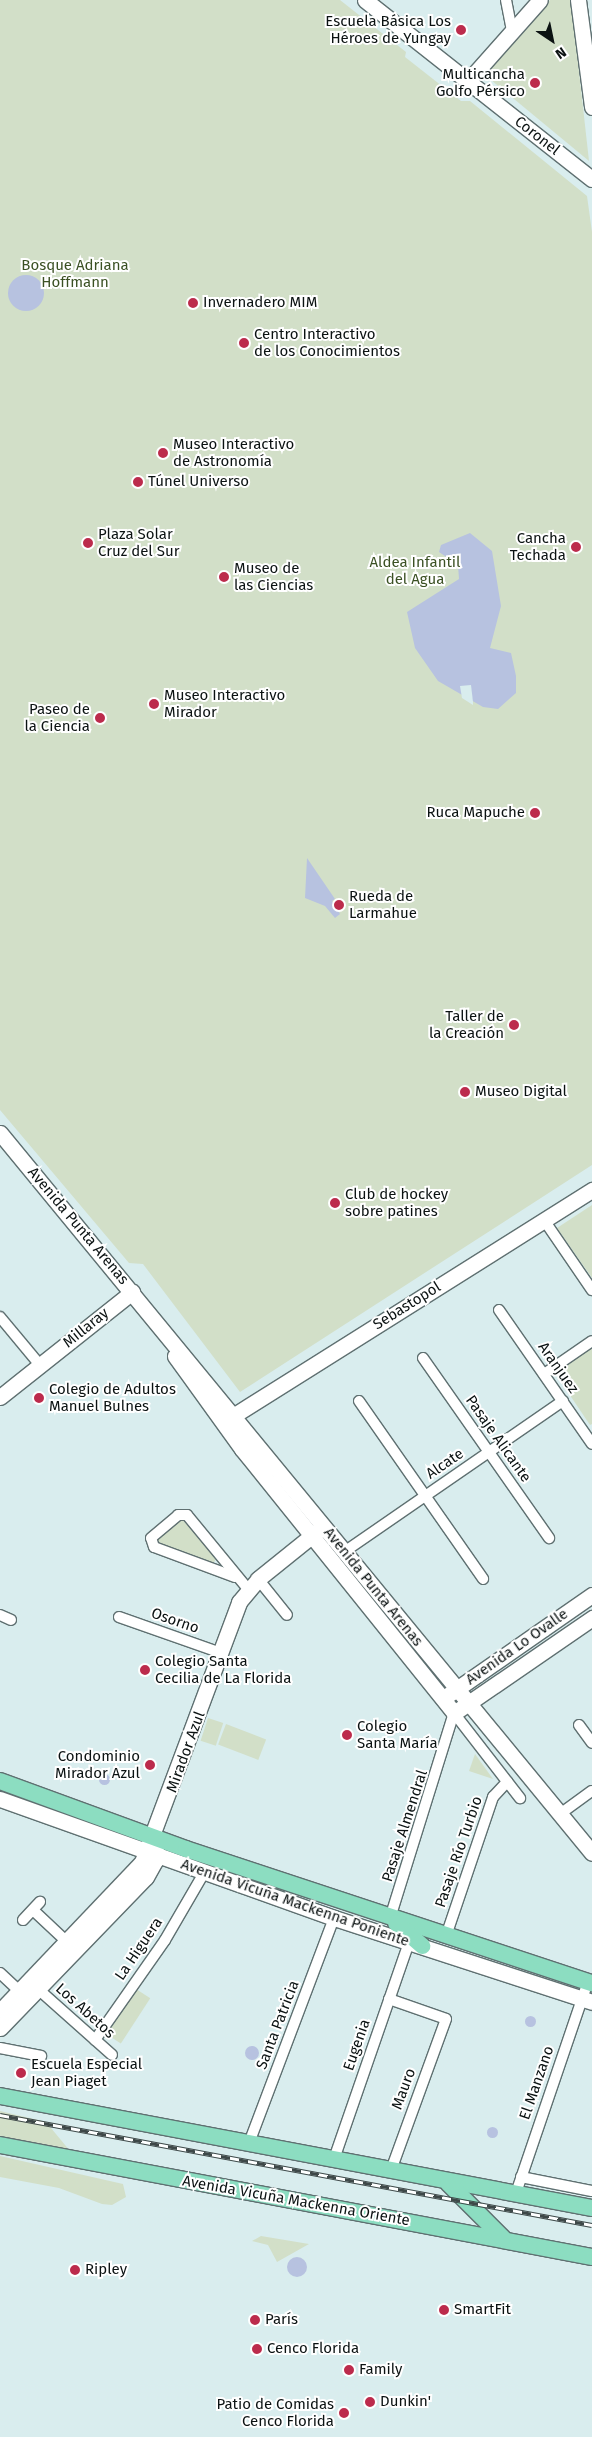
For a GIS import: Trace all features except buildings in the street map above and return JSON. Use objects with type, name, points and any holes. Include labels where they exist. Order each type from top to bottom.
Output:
[{"type":"main road","name":"Coronel","points":[[365,0],[592,178]]},
{"type":"main road","points":[[468,81],[540,0]]},
{"type":"main road","points":[[578,0],[592,107]]},
{"type":"main road","name":"Avenida Punta Arenas","points":[[0,1133],[156,1319],[227,1419],[318,1531],[454,1713]]},
{"type":"main road","name":"Sebastopol","points":[[227,1419],[592,1190]]},
{"type":"main road","name":"Millaray","points":[[0,1397],[132,1292]]},
{"type":"main road","name":"Avenida Punta Arenas","points":[[318,1531],[344,1552],[592,1853]]},
{"type":"main road","name":"Mirador Azul","points":[[152,1855],[154,1838],[221,1653],[253,1584],[318,1531]]},
{"type":"main road","name":"Avenida Lo Ovalle","points":[[442,1699],[592,1595]]},
{"type":"main road","name":"Avenida Lo Ovalle","points":[[454,1713],[592,1618]]},
{"type":"main road","name":"Avenida Vicuña Mackenna Poniente","points":[[0,1781],[154,1838],[590,1983]]},
{"type":"main road","name":"Avenida Vicuña Mackenna Poniente","points":[[0,1799],[152,1855],[334,1918],[587,2001]]},
{"type":"main road","points":[[0,2011],[152,1855]]},
{"type":"main road","points":[[0,2028],[142,1882],[152,1855]]},
{"type":"main road","points":[[390,1918],[415,1944]]},
{"type":"main road","points":[[0,2096],[592,2208]]},
{"type":"main road","name":"Avenida Vicuña Mackenna Oriente","points":[[0,2145],[503,2238],[592,2257]]},
{"type":"main road","points":[[444,2180],[503,2238]]},
{"type":"street","points":[[506,0],[512,31]]},
{"type":"street","points":[[544,1220],[592,1290]]},
{"type":"street","name":"Aranjuez","points":[[499,1310],[590,1437]]},
{"type":"street","points":[[0,1317],[40,1365]]},
{"type":"street","points":[[544,1374],[592,1341]]},
{"type":"street","name":"Pasaje Alicante","points":[[423,1358],[548,1538]]},
{"type":"street","name":"Alcate","points":[[344,1552],[563,1401]]},
{"type":"street","points":[[359,1402],[484,1579]]},
{"type":"street","points":[[234,1577],[187,1515],[178,1515],[151,1538],[154,1547],[234,1577],[253,1584],[287,1615]]},
{"type":"street","points":[[0,1615],[11,1620]]},
{"type":"street","name":"Osorno","points":[[119,1618],[221,1653]]},
{"type":"street","name":"Avenida Punta Arenas","points":[[454,1713],[520,1798]]},
{"type":"street","name":"Pasaje Almendral","points":[[390,1918],[454,1713]]},
{"type":"street","points":[[579,1724],[592,1743]]},
{"type":"street","name":"Pasaje Río Turbio","points":[[446,1936],[493,1797],[507,1782]]},
{"type":"street","points":[[560,1814],[592,1792]]},
{"type":"street","name":"La Higuera","points":[[95,2040],[165,1940],[204,1873]]},
{"type":"street","points":[[23,1920],[37,1906],[68,1942]]},
{"type":"street","name":"Santa Patricia","points":[[250,2143],[334,1918]]},
{"type":"street","name":"Eugenia","points":[[334,2158],[389,1999],[415,1944]]},
{"type":"street","points":[[0,1972],[19,1991]]},
{"type":"street","name":"El Manzano","points":[[516,2194],[587,2001],[590,1983]]},
{"type":"street","name":"Los Abetos","points":[[38,1989],[112,2055]]},
{"type":"street","name":"Mauro","points":[[389,1999],[446,2019],[391,2170]]},
{"type":"street","points":[[0,2048],[41,2056]]},
{"type":"street","points":[[521,2177],[592,2191]]},
{"type":"green space","points":[[0,0],[340,0],[406,52],[405,57],[461,101],[470,101],[587,196],[592,232],[592,1165],[240,1392],[143,1264],[129,1263],[0,1110]]},
{"type":"green space","points":[[550,0],[571,0],[589,161],[485,75]]},
{"type":"green space","points":[[592,1205],[592,1278],[557,1228]]},
{"type":"green space","points":[[592,1348],[592,1424],[590,1425],[555,1373]]},
{"type":"green space","points":[[182,1519],[216,1559],[213,1564],[160,1544],[157,1538]]},
{"type":"green space","points":[[208,1718],[223,1723],[216,1746],[201,1741]]},
{"type":"green space","points":[[226,1724],[266,1739],[258,1760],[218,1745]]},
{"type":"green space","points":[[475,1754],[493,1779],[469,1771]]},
{"type":"green space","points":[[136,1989],[150,1998],[121,2044],[107,2034]]},
{"type":"green space","points":[[0,2111],[46,2122],[70,2151],[0,2136]]},
{"type":"green space","points":[[0,2156],[123,2184],[126,2197],[112,2205],[102,2204],[59,2188],[0,2177]]},
{"type":"green space","points":[[261,2236],[309,2244],[277,2262],[268,2245],[252,2241]]},
{"type":"water","points":[[26,275],[39,280],[44,293],[39,306],[26,311],[13,306],[8,293],[13,280]]},
{"type":"water","points":[[470,533],[492,551],[501,606],[490,648],[511,653],[516,676],[516,693],[498,709],[483,707],[438,681],[415,648],[407,612],[459,579],[458,565],[439,552],[441,545]]},
{"type":"water","points":[[307,858],[335,899],[332,901],[340,914],[335,918],[325,906],[305,898]]},
{"type":"water","points":[[104,1773],[110,1779],[104,1785],[98,1779]]},
{"type":"water","points":[[528,2016],[532,2016],[535,2021],[534,2025],[528,2026],[525,2023],[525,2019]]},
{"type":"water","points":[[249,2046],[255,2046],[259,2053],[255,2060],[249,2060],[245,2056],[245,2050]]},
{"type":"water","points":[[490,2127],[494,2127],[497,2132],[496,2136],[490,2137],[487,2134],[487,2130]]},
{"type":"water","points":[[297,2257],[304,2260],[307,2267],[304,2274],[297,2277],[290,2274],[287,2267],[290,2260]]},
{"type":"pier","points":[[471,685],[473,705],[462,698],[460,686]]},
{"type":"railway","points":[[0,2115],[592,2225]]},
{"type":"place","name":"Escuela Básica Los Héroes de Yungay","points":[[461,30]]},
{"type":"place","name":"Multicancha Golfo Pérsico","points":[[535,83]]},
{"type":"place","name":"Invernadero MIM","points":[[193,303]]},
{"type":"place","name":"Centro Interactivo de los Conocimientos","points":[[244,343]]},
{"type":"place","name":"Museo Interactivo de Astronomía","points":[[163,453]]},
{"type":"place","name":"Túnel Universo","points":[[138,482]]},
{"type":"place","name":"Plaza Solar Cruz del Sur","points":[[88,543]]},
{"type":"place","name":"Cancha Techada","points":[[576,547]]},
{"type":"place","name":"Museo de las Ciencias","points":[[224,577]]},
{"type":"place","name":"Museo Interactivo Mirador","points":[[154,704]]},
{"type":"place","name":"Paseo de la Ciencia","points":[[100,718]]},
{"type":"place","name":"Ruca Mapuche","points":[[535,813]]},
{"type":"place","name":"Rueda de Larmahue","points":[[339,905]]},
{"type":"place","name":"Taller de la Creación","points":[[514,1025]]},
{"type":"place","name":"Museo Digital","points":[[465,1092]]},
{"type":"place","name":"Club de hockey sobre patines","points":[[335,1203]]},
{"type":"place","name":"Colegio de Adultos Manuel Bulnes","points":[[39,1398]]},
{"type":"place","name":"Colegio Santa Cecilia de La Florida","points":[[145,1670]]},
{"type":"place","name":"Colegio Santa María","points":[[347,1735]]},
{"type":"place","name":"Condominio Mirador Azul","points":[[150,1765]]},
{"type":"place","name":"Escuela Especial Jean Piaget","points":[[21,2073]]},
{"type":"place","name":"Ripley","points":[[75,2270]]},
{"type":"place","name":"SmartFit","points":[[444,2310]]},
{"type":"place","name":"París","points":[[255,2320]]},
{"type":"place","name":"Cenco Florida","points":[[257,2349]]},
{"type":"place","name":"Family","points":[[349,2370]]},
{"type":"place","name":"Dunkin'","points":[[370,2402]]},
{"type":"place","name":"Patio de Comidas Cenco Florida","points":[[344,2413]]},
{"type":"park label","name":"Bosque Adriana Hoffmann","points":[[75,274]]},
{"type":"park label","name":"Aldea Infantil del Agua","points":[[415,570]]}]
